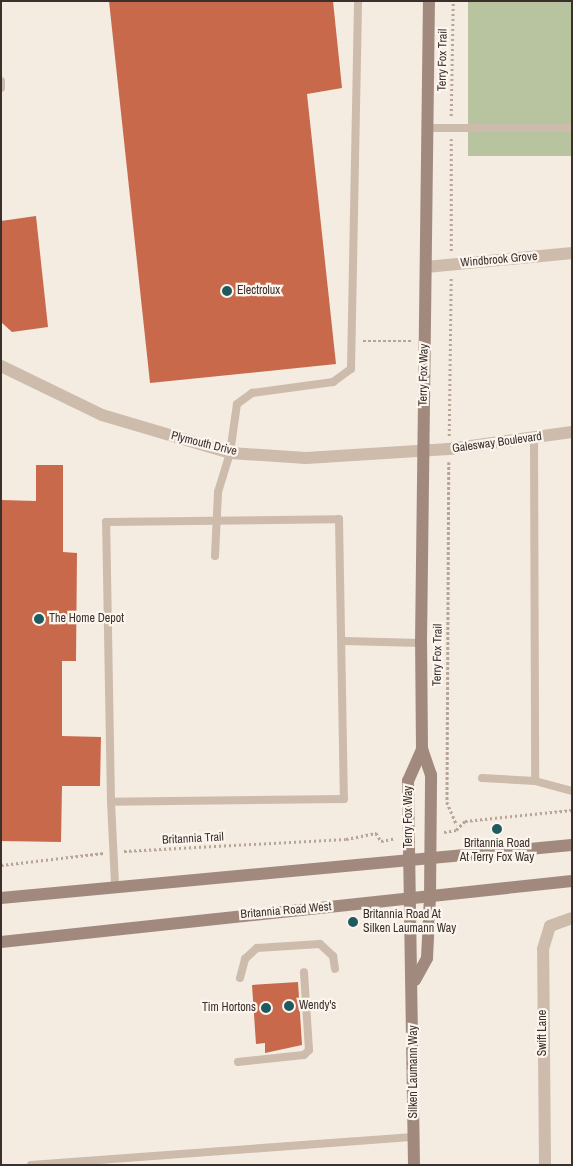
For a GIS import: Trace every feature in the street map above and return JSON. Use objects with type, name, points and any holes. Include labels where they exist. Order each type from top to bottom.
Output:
[{"type":"street","name":"Terry Fox Way","points":[[429,1],[421,643],[422,749],[432,775],[429,857],[430,897]]},
{"type":"street","name":"Windbrook Grove","points":[[426,267],[572,253]]},
{"type":"street","name":"Plymouth Drive","points":[[1,366],[102,415],[230,452],[306,458],[422,451]]},
{"type":"street","name":"Galesway Boulevard","points":[[422,451],[572,432]]},
{"type":"street","name":"Terry Fox Way","points":[[409,899],[408,781],[422,749]]},
{"type":"street","points":[[1,898],[116,885],[572,845]]},
{"type":"street","name":"Britannia Road West","points":[[1,942],[572,881]]},
{"type":"street","name":"Silken Laumann Way","points":[[415,980],[427,958],[430,897]]},
{"type":"street","name":"Silken Laumann Way","points":[[409,899],[408,960],[415,980],[414,1165]]},
{"type":"street","name":"Swift Lane","points":[[545,1165],[544,948],[550,926],[572,918]]},
{"type":"lane","points":[[215,556],[218,492],[230,452],[237,404],[242,398],[333,382],[351,369],[354,341],[358,1]]},
{"type":"lane","points":[[1,81],[1,88]]},
{"type":"lane","points":[[427,128],[572,128]]},
{"type":"lane","points":[[534,437],[535,781]]},
{"type":"lane","points":[[111,802],[344,799],[344,640],[339,519],[106,522],[111,802],[116,885]]},
{"type":"lane","points":[[344,640],[421,643]]},
{"type":"lane","points":[[482,778],[535,781],[572,791]]},
{"type":"lane","points":[[240,978],[244,959],[257,948],[320,944],[333,956],[335,969]]},
{"type":"lane","points":[[238,1062],[304,1055],[309,1050],[304,972]]},
{"type":"lane","points":[[30,1165],[414,1137]]},
{"type":"path","name":"Terry Fox Trail","points":[[451,119],[453,1]]},
{"type":"path","points":[[451,144],[451,254]]},
{"type":"path","points":[[449,428],[451,283]]},
{"type":"path","points":[[354,341],[424,341]]},
{"type":"path","name":"Terry Fox Trail","points":[[449,481],[447,802],[456,825]]},
{"type":"path","points":[[456,830],[456,825],[572,810]]},
{"type":"path","name":"Britannia Trail","points":[[1,865],[113,852],[346,839],[376,833],[381,840]]},
{"type":"green space","points":[[468,1],[572,1],[572,156],[468,156]]},
{"type":"building","points":[[109,1],[333,1],[342,88],[307,94],[336,364],[150,383]]},
{"type":"building","points":[[36,216],[48,327],[12,332],[1,322],[1,221]]},
{"type":"building","name":"The Home Depot","points":[[36,465],[63,465],[63,552],[77,553],[76,661],[62,661],[62,736],[101,737],[100,786],[62,786],[61,842],[1,841],[1,500],[36,501]]},
{"type":"building","points":[[298,982],[302,1045],[265,1053],[265,1043],[256,1044],[252,985]]},
{"type":"place","name":"Electrolux","points":[[227,291]]},
{"type":"place","name":"The Home Depot","points":[[39,619]]},
{"type":"place","name":"Britannia Road At Terry Fox Way","points":[[497,829]]},
{"type":"place","name":"Britannia Road At Silken Laumann Way","points":[[353,922]]},
{"type":"place","name":"Wendy's","points":[[289,1006]]},
{"type":"place","name":"Tim Hortons","points":[[266,1008]]}]
